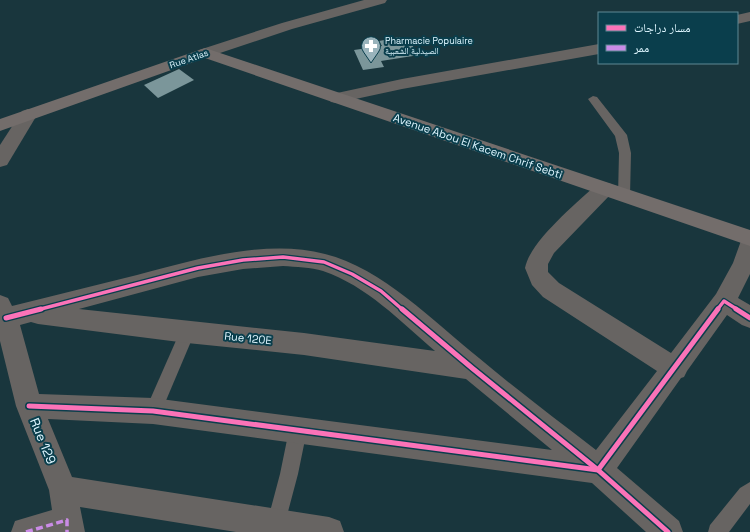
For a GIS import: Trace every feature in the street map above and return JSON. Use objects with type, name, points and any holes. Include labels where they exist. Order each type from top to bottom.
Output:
[{"type":"street","name":"Rue Atlas","points":[[0,125],[205,53],[287,26],[380,0]]},
{"type":"street","points":[[738,20],[750,16]]},
{"type":"street","points":[[337,98],[402,84],[598,49]]},
{"type":"street","name":"Avenue Abou El Kacem Chrif Sebti","points":[[205,53],[750,238]]},
{"type":"street","points":[[0,160],[28,116]]},
{"type":"street","points":[[614,192],[550,244],[537,264],[537,271],[541,280],[551,290],[675,369]]},
{"type":"street","points":[[598,470],[724,302],[744,264],[750,244]]},
{"type":"street","points":[[10,311],[198,268],[243,260],[283,257],[324,262],[352,274],[381,291],[472,368],[598,470],[667,532]]},
{"type":"street","points":[[724,302],[750,318]]},
{"type":"street","name":"Rue 120E","points":[[10,311],[304,344],[472,368]]},
{"type":"street","name":"Rue 129","points":[[10,311],[29,406],[63,490],[68,528]]},
{"type":"street","points":[[29,406],[153,411],[598,470]]},
{"type":"street","points":[[63,490],[328,532]]},
{"type":"street","points":[[26,532],[68,528]]},
{"type":"lane","points":[[593,99],[622,135],[625,153],[614,192]]},
{"type":"lane","points":[[153,411],[187,332]]},
{"type":"lane","points":[[276,524],[289,474],[298,430]]},
{"type":"lane","points":[[717,532],[746,494],[750,491]]},
{"type":"building","points":[[400,37],[402,42],[409,41],[419,55],[381,61],[384,67],[363,70],[354,50],[382,46],[379,41]]},
{"type":"building","points":[[179,69],[194,80],[158,98],[144,85]]},
{"type":"marked path","points":[[26,532],[67,520],[67,532]]},
{"type":"cycle path","points":[[6,318],[198,268],[243,260],[283,257],[324,262],[352,274],[381,291],[472,368],[598,470],[668,532]]},
{"type":"cycle path","points":[[29,406],[153,411],[598,470],[724,301],[750,318]]},
{"type":"place","name":"Pharmacie Populaire الصيدلية الشعبية","points":[[371,63]]}]
